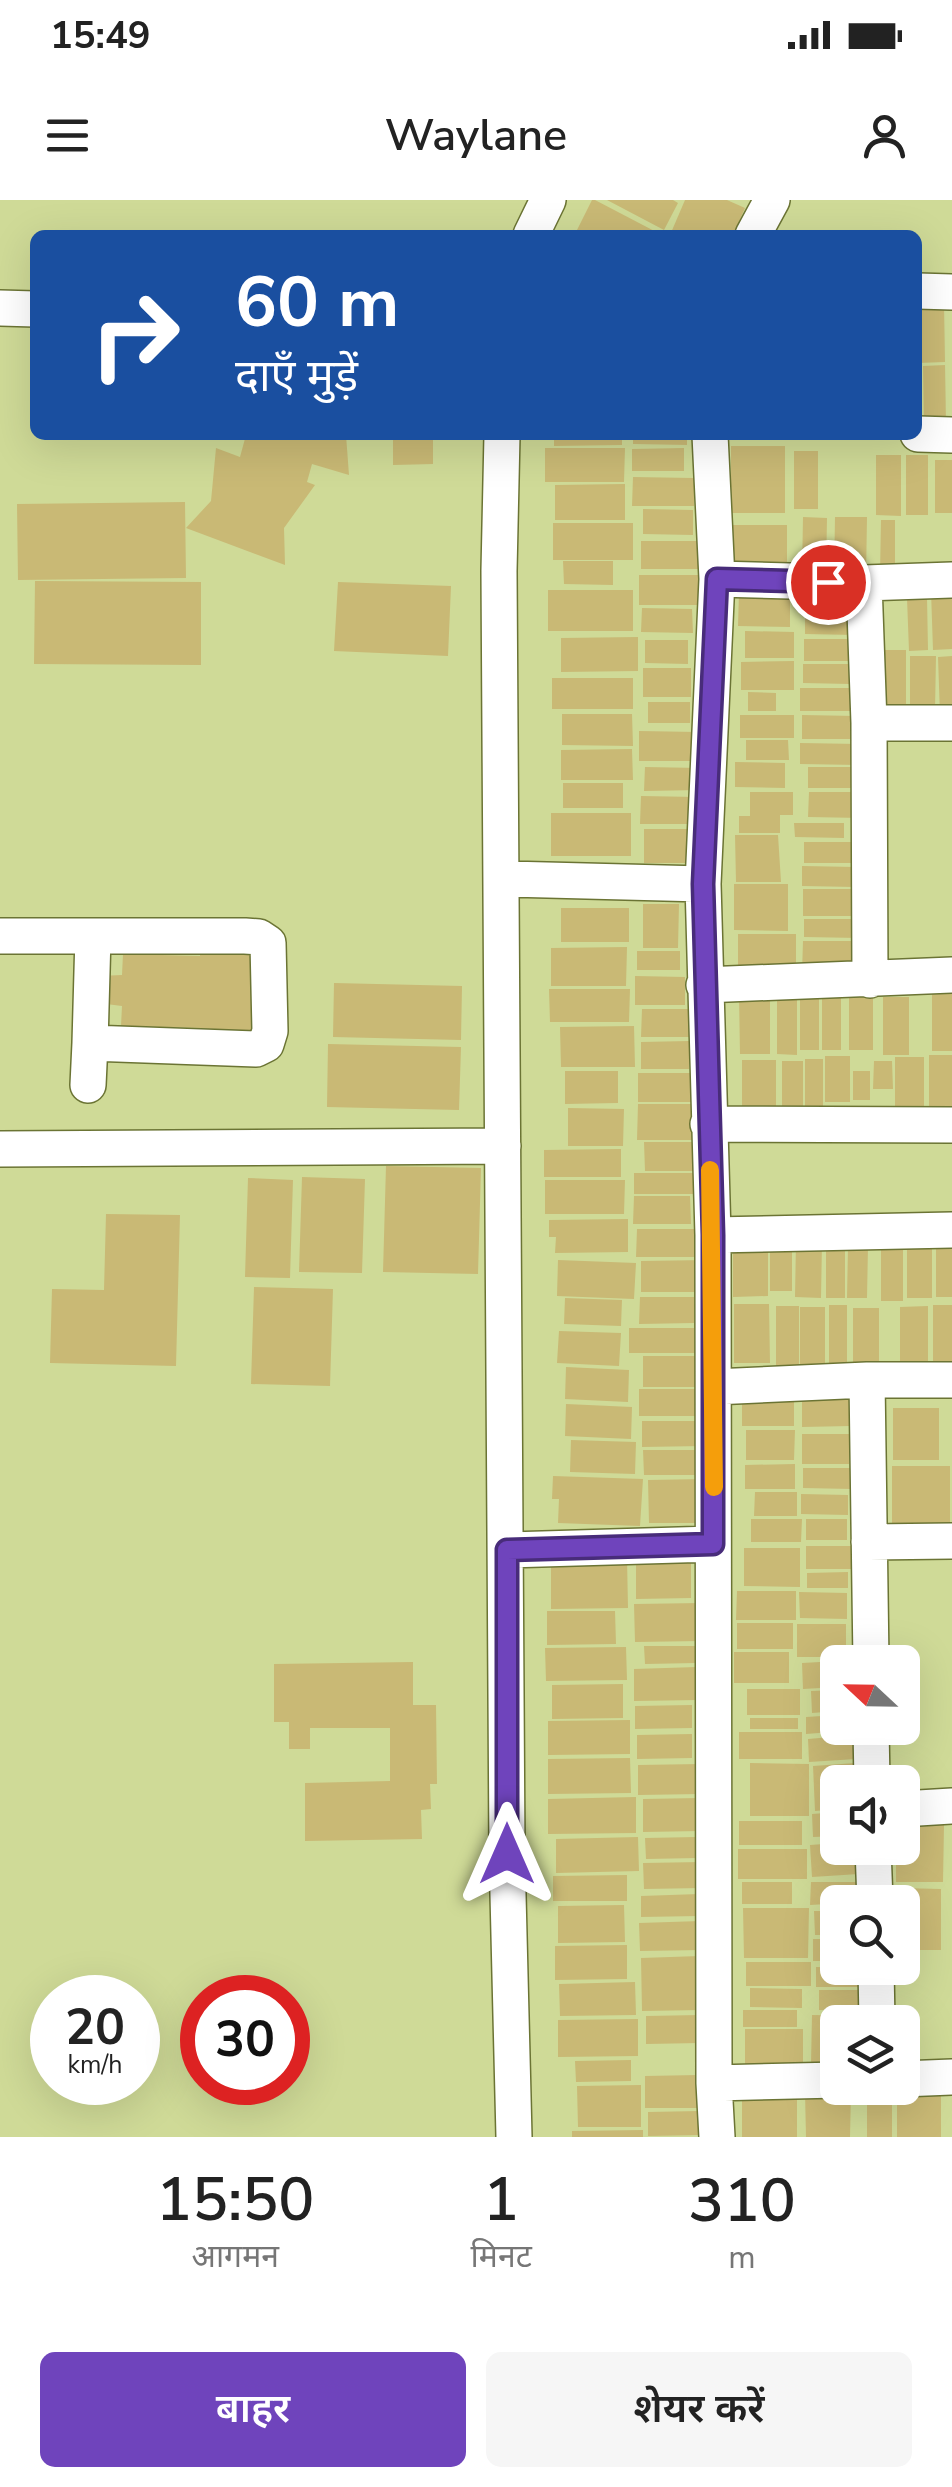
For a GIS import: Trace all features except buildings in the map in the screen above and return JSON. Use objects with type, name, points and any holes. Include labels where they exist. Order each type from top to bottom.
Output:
[{"type":"street","points":[[533,230],[548,200]]},
{"type":"street","points":[[756,230],[772,200]]},
{"type":"street","points":[[922,291],[952,292]]},
{"type":"street","points":[[0,308],[30,309]]},
{"type":"street","points":[[922,434],[952,435]]},
{"type":"street","points":[[502,440],[499,571],[504,879],[507,1854],[514,2137]]},
{"type":"street","points":[[710,440],[717,579],[703,884],[713,1235],[717,2137]]},
{"type":"street","points":[[717,579],[864,583],[952,580]]},
{"type":"street","points":[[864,583],[870,980]]},
{"type":"street","points":[[869,723],[952,723]]},
{"type":"street","points":[[504,879],[703,884]]},
{"type":"street","points":[[0,936],[259,937],[268,943],[270,1032],[266,1044],[256,1050],[90,1043]]},
{"type":"street","points":[[88,1085],[93,936]]},
{"type":"street","points":[[704,984],[952,975]]},
{"type":"street","points":[[708,1124],[952,1125]]},
{"type":"street","points":[[0,1149],[503,1146]]},
{"type":"street","points":[[713,1235],[952,1230]]},
{"type":"street","points":[[867,1380],[870,1645]]},
{"type":"street","points":[[714,1387],[952,1380]]},
{"type":"street","points":[[869,1542],[952,1541]]},
{"type":"street","points":[[507,1550],[713,1544]]},
{"type":"street","points":[[920,1808],[952,1806]]},
{"type":"street","points":[[920,2078],[952,2078]]},
{"type":"street","points":[[714,2083],[820,2080]]},
{"type":"slow traffic","points":[[710,1170],[714,1487]]},
{"type":"route","points":[[507,1854],[507,1550],[713,1544],[713,1235],[703,884],[717,579],[828,582]]}]
